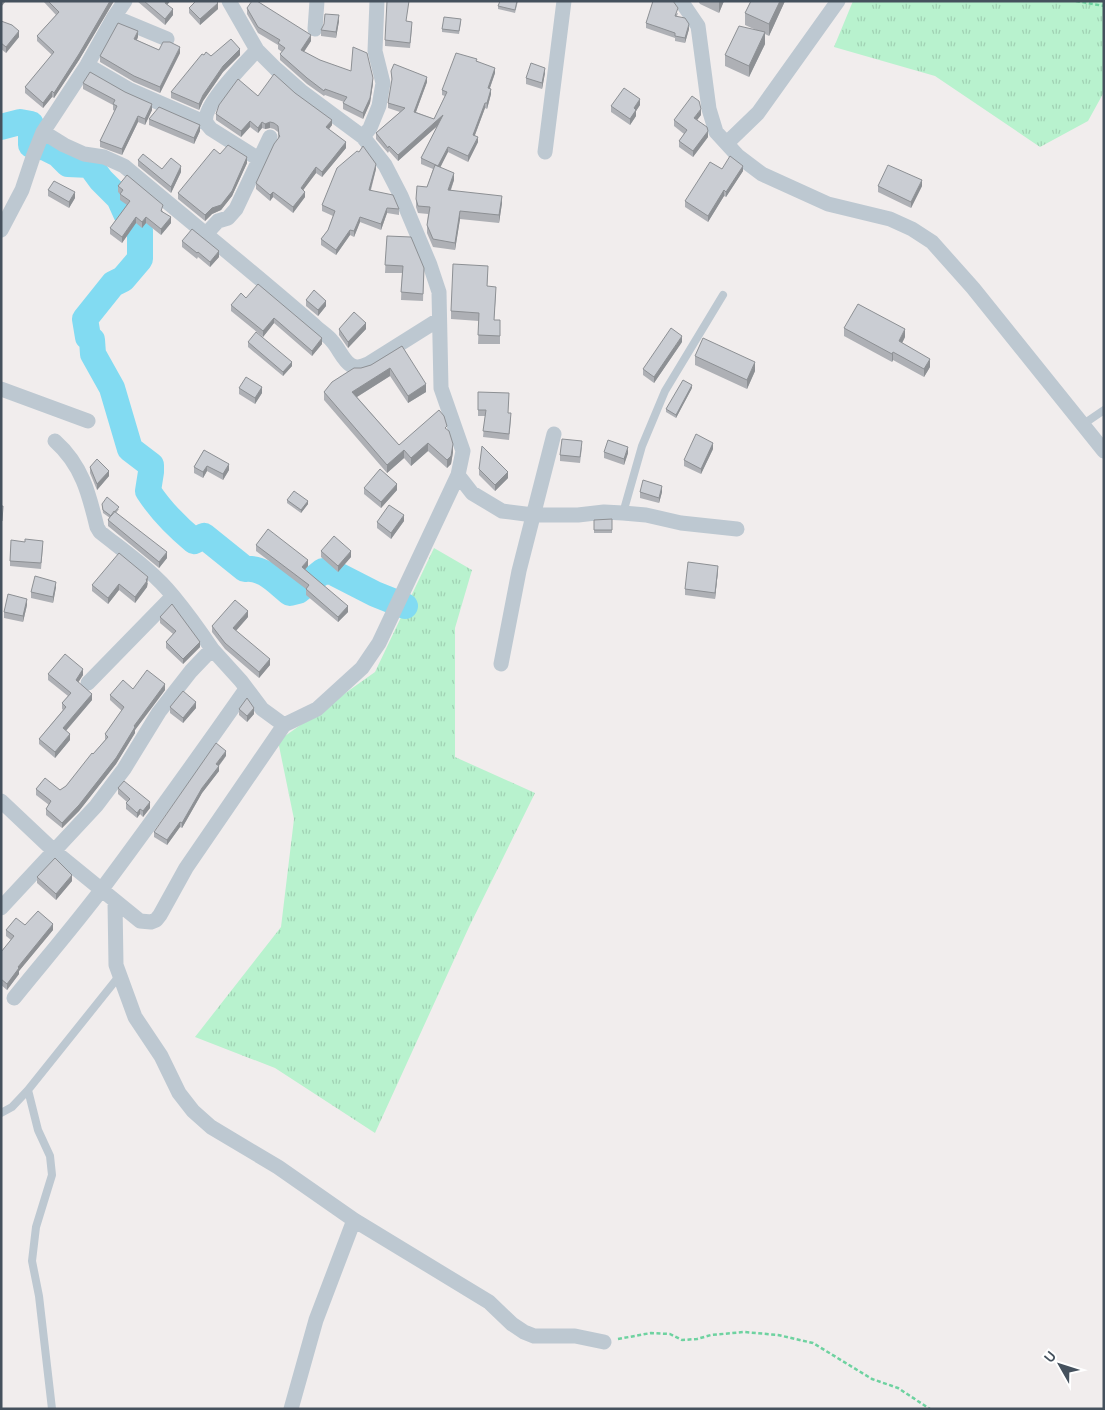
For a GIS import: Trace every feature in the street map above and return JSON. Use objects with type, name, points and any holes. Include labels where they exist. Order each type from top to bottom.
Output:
[{"type":"street","points":[[1,230],[22,190],[41,136],[87,65],[125,1]]},
{"type":"street","points":[[1,801],[54,850],[115,902],[140,921],[151,922],[156,920],[191,861],[284,725],[317,709],[362,668],[379,643],[458,475],[463,451],[441,388],[438,320],[439,292],[430,265],[393,180],[385,165],[363,137],[301,91],[276,70],[257,50],[229,1]]},
{"type":"street","points":[[315,29],[317,1]]},
{"type":"street","points":[[363,137],[370,128],[379,106],[383,83],[376,51],[377,1]]},
{"type":"street","points":[[545,152],[564,1]]},
{"type":"street","points":[[681,1],[698,26],[709,109],[716,132],[738,156],[762,174],[828,204],[890,219],[912,229],[932,242],[973,288],[1104,451]]},
{"type":"street","points":[[727,143],[758,113],[838,1]]},
{"type":"street","points":[[114,17],[167,38]]},
{"type":"street","points":[[206,123],[206,118],[213,102],[221,89],[257,50]]},
{"type":"street","points":[[87,65],[130,90],[206,123],[211,129],[260,160]]},
{"type":"street","points":[[41,136],[84,154],[104,157],[124,166],[284,298],[333,342],[350,365],[361,368],[438,320]]},
{"type":"street","points":[[206,234],[218,221],[232,215],[270,137]]},
{"type":"street","points":[[1,389],[88,421]]},
{"type":"street","points":[[501,664],[519,571],[554,434]]},
{"type":"street","points":[[55,441],[63,448],[87,487],[97,528],[100,532],[130,556],[173,596],[212,649],[262,709],[284,725]]},
{"type":"street","points":[[458,475],[472,493],[502,511],[533,515],[623,512],[681,523],[737,528]]},
{"type":"street","points":[[88,683],[173,596]]},
{"type":"street","points":[[1,908],[96,806],[124,769],[159,712],[191,671],[212,649]]},
{"type":"street","points":[[14,998],[101,890],[152,818],[186,776],[246,689]]},
{"type":"street","points":[[115,902],[116,965],[135,1017],[161,1056],[178,1093],[193,1111],[211,1127],[278,1167],[354,1220],[489,1302],[512,1324],[524,1332],[534,1336],[575,1336],[604,1342]]},
{"type":"street","points":[[291,1409],[316,1320],[354,1220]]},
{"type":"lane","points":[[623,512],[642,446],[665,391],[723,295]]},
{"type":"lane","points":[[1082,425],[1104,410]]},
{"type":"lane","points":[[1,1113],[12,1107],[28,1090],[120,974]]},
{"type":"lane","points":[[28,1090],[38,1130],[50,1156],[52,1174],[36,1227],[32,1261],[52,1409]]},
{"type":"path","points":[[1076,1],[1104,6]]},
{"type":"path","points":[[604,1342],[650,1333],[670,1334],[682,1340],[744,1332],[778,1335],[813,1343],[872,1379],[898,1388],[930,1409]]},
{"type":"green space","points":[[853,1],[1104,1],[1104,92],[1088,121],[1040,147],[935,76],[834,47]]},
{"type":"green space","points":[[434,548],[472,570],[455,628],[455,757],[535,793],[469,927],[375,1133],[275,1068],[195,1037],[281,927],[294,819],[278,741],[375,672]]},
{"type":"building","points":[[48,1],[110,1],[54,93],[52,91],[43,103],[25,87],[54,52],[37,36],[59,12]]},
{"type":"building","points":[[144,1],[166,1],[165,3],[173,9],[165,19]]},
{"type":"building","points":[[196,1],[216,1],[218,3],[200,19],[189,8]]},
{"type":"building","points":[[252,1],[257,1],[311,35],[301,50],[320,60],[351,71],[353,47],[367,53],[373,78],[370,98],[363,113],[343,103],[347,97],[325,89],[324,91],[280,54],[285,48],[278,43],[280,40],[258,27],[247,8]]},
{"type":"building","points":[[387,1],[409,1],[406,21],[412,22],[410,43],[385,40]]},
{"type":"building","points":[[500,1],[517,1],[515,10],[498,6]]},
{"type":"building","points":[[653,1],[673,1],[678,8],[675,16],[685,18],[689,24],[685,38],[675,36],[675,33],[646,23]]},
{"type":"building","points":[[751,1],[780,1],[769,24],[745,13]]},
{"type":"building","points":[[325,14],[339,15],[336,32],[321,30]]},
{"type":"building","points":[[444,17],[461,19],[459,31],[442,29]]},
{"type":"building","points":[[1,21],[12,25],[19,31],[6,47],[1,43]]},
{"type":"building","points":[[118,23],[138,31],[134,39],[159,50],[163,42],[170,42],[180,47],[160,87],[134,76],[100,56]]},
{"type":"building","points":[[739,26],[765,32],[749,66],[725,55]]},
{"type":"building","points":[[231,39],[240,49],[223,66],[199,104],[171,92],[202,54],[204,55],[206,52],[211,56]]},
{"type":"building","points":[[456,53],[477,59],[476,61],[495,68],[488,88],[491,89],[487,103],[485,103],[473,135],[478,137],[468,156],[448,147],[438,166],[421,158],[443,115],[398,155],[389,146],[388,148],[376,133],[405,108],[388,103],[392,79],[391,71],[394,64],[427,77],[414,112],[434,119],[447,92],[442,90]]},
{"type":"building","points":[[531,63],[545,68],[542,83],[526,78]]},
{"type":"building","points":[[90,72],[125,92],[152,104],[145,119],[138,116],[122,149],[100,141],[117,106],[113,104],[115,100],[83,83]]},
{"type":"building","points":[[274,74],[295,93],[332,120],[326,127],[346,142],[322,172],[316,167],[301,188],[305,192],[293,207],[273,192],[270,195],[256,183],[274,144],[280,136],[278,126],[270,122],[265,124],[262,122],[258,128],[250,121],[241,131],[216,114],[219,105],[238,79],[258,96]]},
{"type":"building","points":[[624,88],[640,99],[630,119],[611,106]]},
{"type":"building","points":[[692,96],[699,101],[701,109],[694,118],[707,127],[708,131],[693,151],[679,141],[687,130],[674,120]]},
{"type":"building","points":[[159,107],[200,125],[194,138],[149,119]]},
{"type":"building","points":[[228,145],[247,157],[232,191],[221,205],[212,208],[205,215],[178,193],[214,149],[220,154]]},
{"type":"building","points":[[363,146],[376,164],[369,190],[393,195],[399,209],[387,208],[381,224],[360,217],[354,231],[350,230],[336,250],[321,239],[328,230],[335,211],[322,205],[337,168],[357,151],[359,152]]},
{"type":"building","points":[[143,154],[162,169],[171,158],[181,166],[171,187],[138,160]]},
{"type":"building","points":[[730,156],[743,166],[726,192],[724,190],[708,216],[685,201],[710,162],[722,169]]},
{"type":"building","points":[[435,165],[454,173],[448,190],[502,196],[499,215],[460,211],[455,243],[433,239],[427,225],[430,207],[418,206],[416,199],[417,186],[427,187]]},
{"type":"building","points":[[888,165],[922,180],[911,202],[878,186]]},
{"type":"building","points":[[127,175],[163,205],[161,211],[171,217],[161,229],[146,217],[142,222],[136,217],[122,237],[110,228],[130,201],[120,194],[123,190],[118,186]]},
{"type":"building","points":[[54,181],[75,192],[69,202],[48,190]]},
{"type":"building","points":[[192,229],[219,251],[210,262],[182,241]]},
{"type":"building","points":[[387,236],[411,237],[424,268],[423,294],[401,292],[403,266],[385,265]]},
{"type":"building","points":[[453,264],[488,266],[487,286],[496,287],[494,320],[500,320],[500,336],[478,335],[479,313],[451,311]]},
{"type":"building","points":[[258,284],[322,338],[312,351],[274,318],[263,331],[231,305],[241,293],[246,298]]},
{"type":"building","points":[[314,290],[326,301],[318,310],[306,300]]},
{"type":"building","points":[[858,304],[905,329],[899,341],[930,359],[924,369],[844,328]]},
{"type":"building","points":[[354,312],[366,323],[348,342],[339,329]]},
{"type":"building","points":[[671,328],[682,336],[654,377],[643,369]]},
{"type":"building","points":[[256,332],[292,362],[283,372],[248,342]]},
{"type":"building","points":[[703,338],[755,362],[747,380],[695,356]]},
{"type":"building","points":[[402,346],[426,384],[408,396],[390,368],[352,392],[399,445],[439,410],[444,416],[447,426],[445,428],[449,431],[453,444],[451,456],[447,460],[428,443],[411,458],[404,450],[387,465],[324,392],[332,382],[354,368],[371,365]]},
{"type":"building","points":[[246,377],[262,387],[255,398],[239,388]]},
{"type":"building","points":[[683,380],[692,385],[676,415],[666,409]]},
{"type":"building","points":[[478,392],[509,393],[508,413],[511,413],[509,434],[483,431],[486,410],[478,410]]},
{"type":"building","points":[[696,434],[713,443],[701,469],[684,460]]},
{"type":"building","points":[[562,439],[582,441],[580,457],[560,455]]},
{"type":"building","points":[[608,440],[628,447],[624,459],[604,452]]},
{"type":"building","points":[[482,446],[508,472],[495,485],[479,469]]},
{"type":"building","points":[[204,450],[229,464],[223,474],[207,466],[203,472],[194,467]]},
{"type":"building","points":[[97,459],[109,471],[97,484],[90,467]]},
{"type":"building","points":[[380,469],[397,484],[381,502],[364,488]]},
{"type":"building","points":[[643,480],[662,486],[659,498],[640,492]]},
{"type":"building","points":[[294,491],[308,501],[301,510],[287,500]]},
{"type":"building","points":[[107,497],[119,507],[111,516],[103,510],[102,504]]},
{"type":"building","points":[[389,505],[404,515],[391,533],[377,522]]},
{"type":"building","points":[[1,506],[3,506],[2,521],[1,521]]},
{"type":"building","points":[[114,511],[167,552],[159,562],[108,520]]},
{"type":"building","points":[[612,519],[612,530],[594,530],[594,520]]},
{"type":"building","points":[[268,529],[308,560],[302,567],[348,606],[338,617],[306,589],[309,585],[256,545]]},
{"type":"building","points":[[334,536],[351,551],[338,566],[321,551]]},
{"type":"building","points":[[25,539],[43,541],[41,563],[10,561],[11,540],[25,542]]},
{"type":"building","points":[[119,553],[148,577],[135,597],[119,584],[108,598],[92,585]]},
{"type":"building","points":[[688,562],[718,566],[715,593],[685,589]]},
{"type":"building","points":[[35,576],[56,582],[53,597],[31,592]]},
{"type":"building","points":[[8,594],[27,599],[23,616],[4,612]]},
{"type":"building","points":[[235,600],[248,611],[233,628],[270,659],[259,672],[225,643],[212,626]]},
{"type":"building","points":[[172,604],[200,642],[183,659],[166,642],[176,631],[160,617]]},
{"type":"building","points":[[65,654],[83,669],[76,680],[92,694],[63,728],[70,734],[55,752],[39,739],[66,707],[62,703],[71,693],[48,674]]},
{"type":"building","points":[[147,670],[165,684],[134,726],[116,758],[79,805],[62,823],[46,809],[51,801],[36,789],[45,778],[60,790],[66,786],[92,753],[108,737],[105,734],[124,707],[110,695],[123,680],[133,689]]},
{"type":"building","points":[[183,691],[196,702],[183,718],[170,707]]},
{"type":"building","points":[[247,698],[254,708],[247,716],[239,709]]},
{"type":"building","points":[[216,743],[226,751],[216,764],[219,766],[202,788],[182,823],[180,822],[167,840],[154,832]]},
{"type":"building","points":[[124,781],[150,802],[143,811],[140,809],[137,813],[126,803],[130,799],[118,788]]},
{"type":"building","points":[[55,858],[72,875],[56,894],[37,877]]},
{"type":"building","points":[[38,911],[53,924],[18,967],[7,984],[1,979],[1,952],[14,936],[6,930],[16,918],[25,925]]},
{"type":"waterway","points":[[1,127],[20,122],[31,124],[31,145],[46,148],[58,154],[68,164],[90,165],[101,180],[119,198],[128,218],[140,231],[140,259],[123,279],[113,284],[85,319],[88,337],[92,340],[93,354],[112,388],[130,449],[151,465],[148,491],[164,512],[194,541],[204,536],[245,569],[258,570],[264,573],[290,593],[298,591],[323,571],[332,572],[375,594],[405,606]]}]
